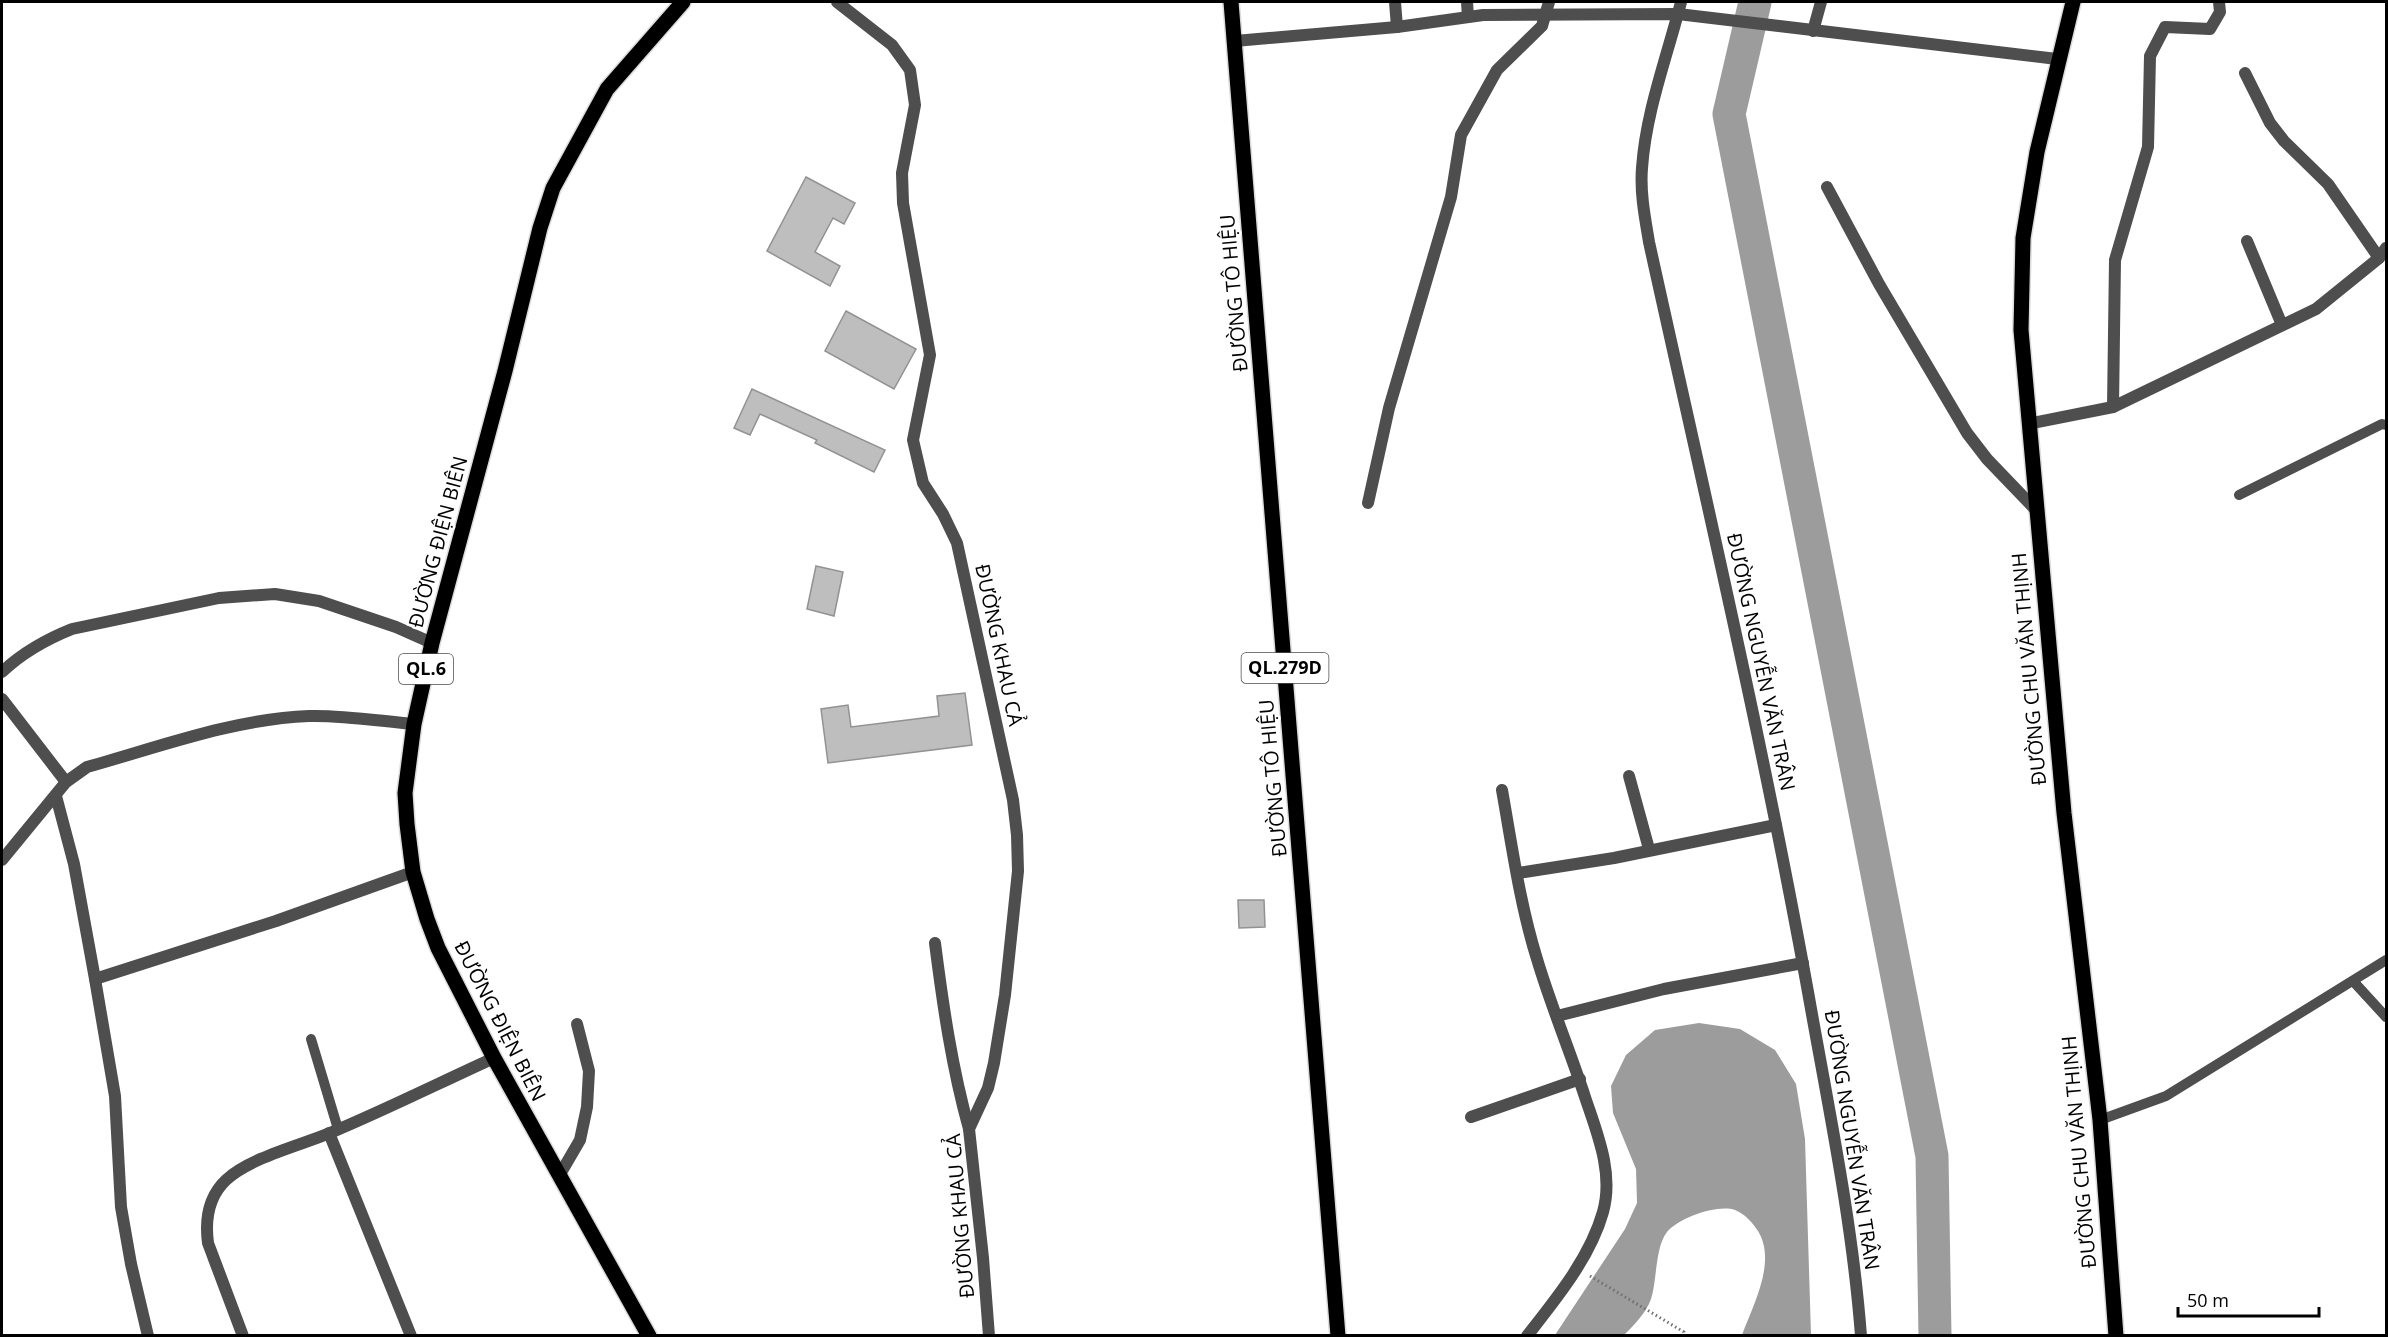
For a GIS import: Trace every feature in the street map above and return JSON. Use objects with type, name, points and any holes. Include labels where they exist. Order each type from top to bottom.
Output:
[{"type":"main road","name":"ĐƯỜNG ĐIỆN BIÊN","points":[[650,1335],[494,1058],[438,948],[413,872],[405,793],[414,724],[432,643],[505,371],[540,228],[553,188],[607,89],[683,2]]},
{"type":"main road","name":"ĐƯỜNG TÔ HIỆU","points":[[1231,2],[1338,1335]]},
{"type":"main road","name":"ĐƯỜNG CHU VĂN THỊNH","points":[[2073,2],[2057,59],[2037,152],[2023,238],[2021,330],[2035,509],[2064,813],[2100,1120],[2116,1335]]},
{"type":"street","name":"ĐƯỜNG KHAU CẢ","points":[[837,2],[892,45],[910,70],[915,105],[902,173],[903,203],[928,332],[930,355],[913,440],[923,483],[943,514],[957,543],[1013,800],[1017,835],[1018,871],[1011,943],[994,1063],[988,1088],[969,1129],[989,1335]]},
{"type":"street","points":[[1395,2],[1397,27]]},
{"type":"street","points":[[1467,2],[1468,17]]},
{"type":"street","points":[[1368,503],[1389,408],[1451,197],[1461,135],[1497,70],[1542,26],[1549,2]]},
{"type":"street","points":[[1813,31],[1821,2]]},
{"type":"street","points":[[2113,407],[2115,260],[2148,147],[2150,56],[2165,27],[2211,29],[2220,12],[2219,2]]},
{"type":"street","points":[[1235,41],[1397,27],[1468,17],[1680,8],[1702,17],[2057,59]]},
{"type":"street","name":"ĐƯỜNG NGUYỄN VĂN TRÂN","points":[[1680,8],[1646,138],[1642,170],[1642,200],[1649,242],[1776,825],[1803,963],[1834,1130],[1862,1335]]},
{"type":"street","points":[[2028,424],[2113,407],[2316,309],[2383,253],[2328,184],[2284,141],[2270,123],[2245,73]]},
{"type":"street","points":[[1827,187],[1879,284],[1967,433],[1987,459],[2035,509]]},
{"type":"street","points":[[2247,241],[2282,325]]},
{"type":"street","points":[[2,672],[18,658],[57,635],[72,629],[237,595],[275,594],[319,602],[388,624],[432,643]]},
{"type":"street","points":[[2,699],[66,782]]},
{"type":"street","points":[[2,860],[66,782],[87,767],[235,725],[311,716],[414,724]]},
{"type":"street","points":[[1629,776],[1649,849]]},
{"type":"street","points":[[1502,790],[1537,958],[1580,1079],[1605,1161],[1607,1184],[1603,1211],[1595,1233],[1580,1261],[1527,1335]]},
{"type":"street","points":[[56,796],[74,864],[115,1096],[121,1207],[131,1264],[148,1335]]},
{"type":"street","points":[[1518,873],[1614,858],[1649,849],[1776,825]]},
{"type":"street","points":[[95,979],[276,921],[413,872]]},
{"type":"street","points":[[935,943],[955,1079],[969,1129]]},
{"type":"street","points":[[1557,1016],[1664,989],[1803,963]]},
{"type":"street","points":[[559,1176],[580,1140],[587,1107],[589,1071],[577,1024]]},
{"type":"street","points":[[243,1335],[208,1244],[206,1228],[209,1206],[214,1194],[236,1172],[293,1146],[334,1131],[494,1058]]},
{"type":"street","points":[[1471,1117],[1580,1079]]},
{"type":"street","points":[[334,1131],[411,1335]]},
{"type":"lane","points":[[2239,495],[2382,424],[2386,425]]},
{"type":"lane","points":[[2100,1120],[2166,1096],[2386,960]]},
{"type":"lane","points":[[2353,981],[2386,1017]]},
{"type":"lane","points":[[311,1039],[334,1131]]},
{"type":"path","points":[[1587,1274],[1684,1332],[1683,1335]]},
{"type":"shaded area","points":[[1699,1023],[1740,1029],[1775,1050],[1796,1084],[1805,1139],[1811,1335],[1742,1335],[1757,1297],[1764,1270],[1763,1243],[1753,1224],[1742,1214],[1735,1210],[1718,1209],[1689,1217],[1667,1232],[1660,1246],[1649,1304],[1636,1323],[1624,1335],[1555,1335],[1625,1229],[1637,1203],[1636,1169],[1613,1113],[1611,1086],[1626,1055],[1655,1030]]},
{"type":"building","points":[[806,177],[855,203],[844,224],[833,218],[815,252],[840,266],[830,286],[767,251]]},
{"type":"building","points":[[846,311],[916,349],[894,389],[825,351]]},
{"type":"building","points":[[752,389],[885,450],[874,472],[815,443],[817,440],[760,414],[750,435],[734,428]]},
{"type":"building","points":[[816,566],[843,572],[834,616],[807,609]]},
{"type":"building","points":[[965,693],[972,745],[828,763],[821,709],[848,705],[851,727],[939,716],[937,696]]},
{"type":"building","points":[[1238,900],[1264,900],[1265,927],[1239,928]]},
{"type":"waterway","points":[[1755,2],[1729,114],[1932,1156],[1935,1336]]}]
